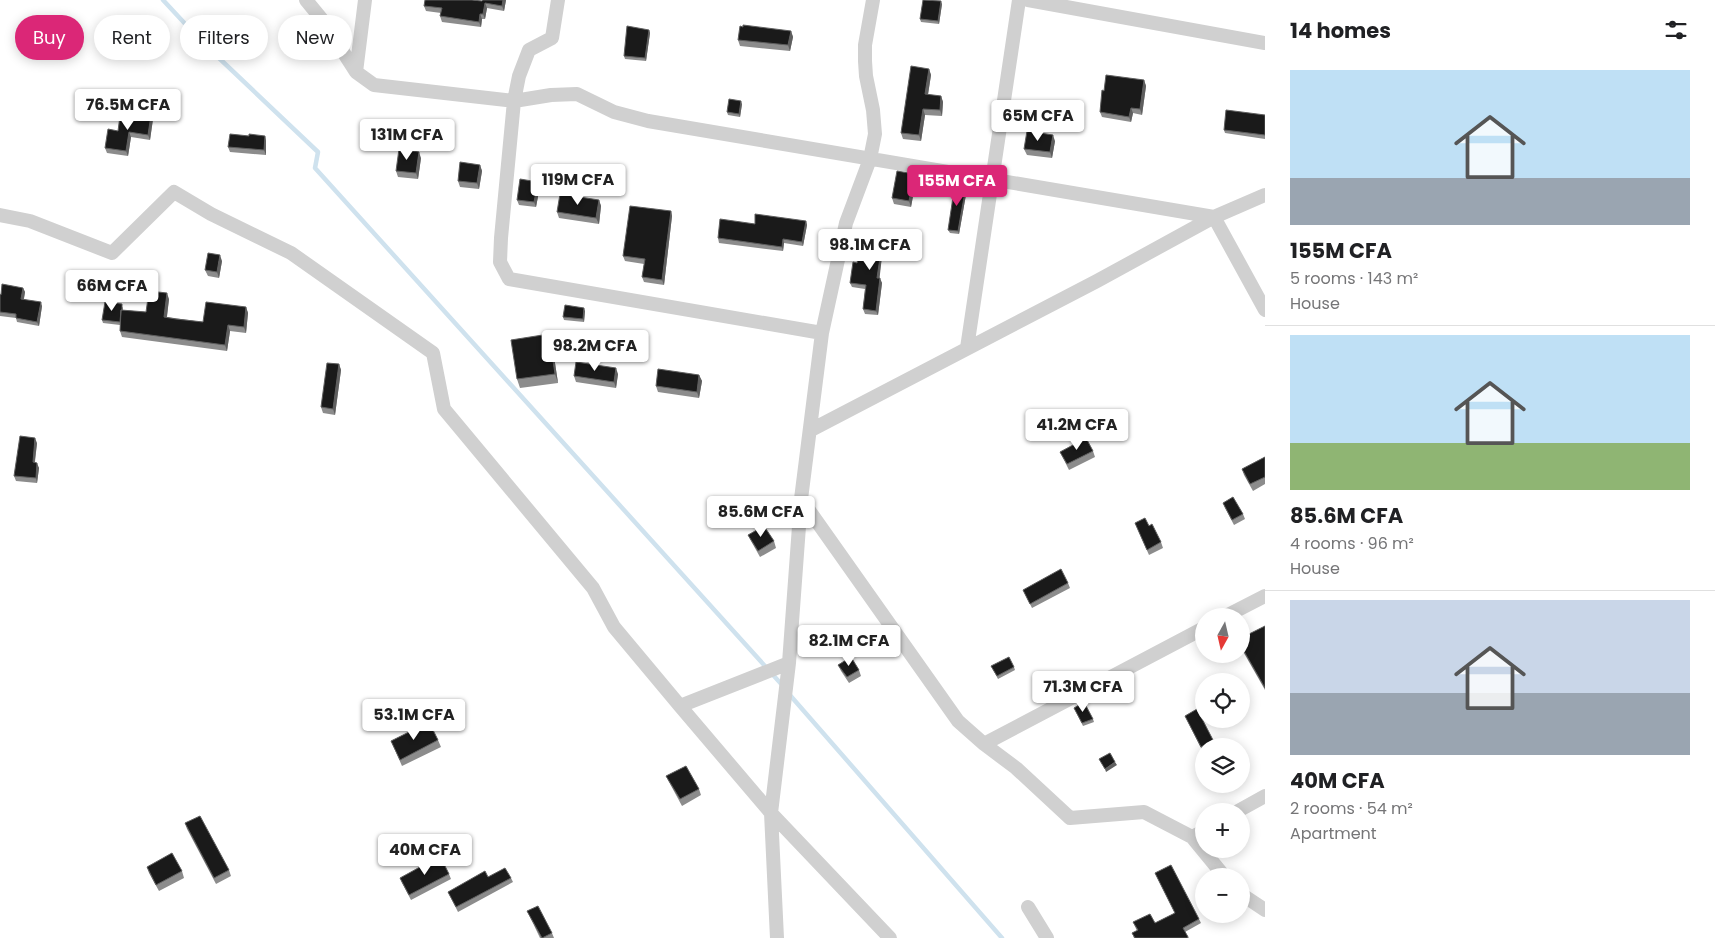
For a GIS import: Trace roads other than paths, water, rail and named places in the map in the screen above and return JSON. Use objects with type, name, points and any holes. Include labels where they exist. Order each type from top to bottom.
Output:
[{"type":"street","points":[[306,0],[324,22],[356,72],[374,85],[514,101],[551,95],[577,94],[614,112],[648,121],[1214,217]]},
{"type":"street","points":[[356,72],[365,0]]},
{"type":"street","points":[[558,0],[552,38],[529,50],[519,76],[514,101],[500,262],[509,279],[822,333]]},
{"type":"street","points":[[777,938],[771,813],[789,663],[801,499],[822,333],[846,223],[870,160],[875,134],[873,110],[866,76],[865,45],[873,0]]},
{"type":"street","points":[[967,348],[1019,0]]},
{"type":"street","points":[[1028,0],[1265,43]]},
{"type":"street","points":[[0,215],[30,221],[112,253],[174,192],[211,214],[291,253],[433,353],[444,409],[593,588],[614,627],[771,813],[890,938]]},
{"type":"street","points":[[811,430],[1098,281],[1214,217],[1265,195]]},
{"type":"street","points":[[1214,217],[1265,310]]},
{"type":"street","points":[[801,499],[958,721],[984,744],[1016,768],[1070,818],[1144,812],[1195,833]]},
{"type":"street","points":[[1242,608],[1265,596]]},
{"type":"street","points":[[984,744],[1195,633]]},
{"type":"street","points":[[680,706],[789,663]]},
{"type":"street","points":[[1250,804],[1265,796]]},
{"type":"street","points":[[1250,900],[1265,910]]},
{"type":"street","points":[[1028,907],[1047,938]]},
{"type":"waterway","points":[[163,0],[202,42],[318,152],[315,168],[783,686]]},
{"type":"waterway","points":[[789,694],[1002,938]]}]
